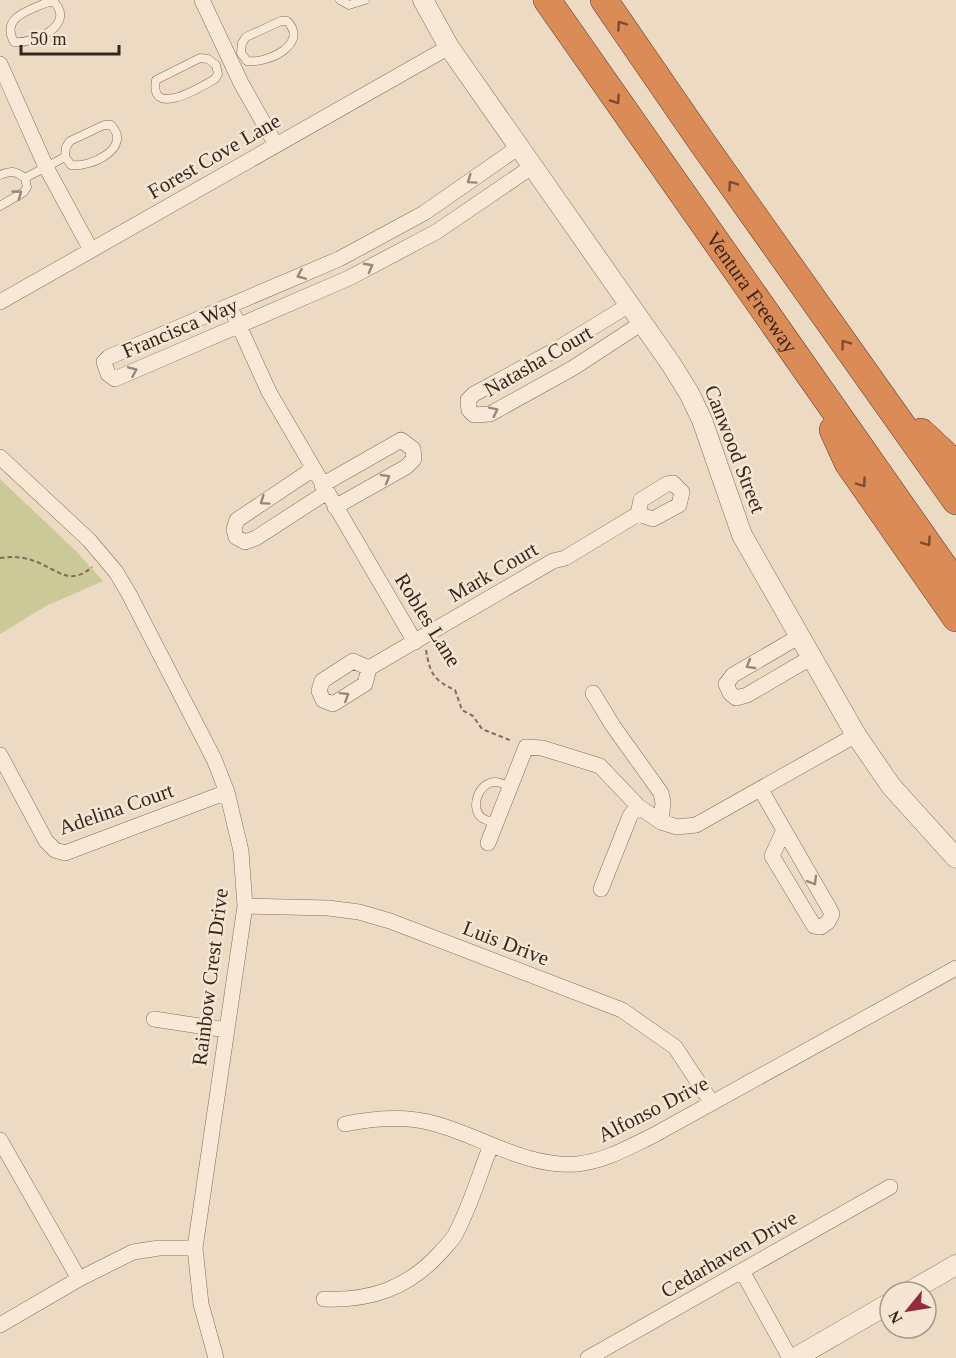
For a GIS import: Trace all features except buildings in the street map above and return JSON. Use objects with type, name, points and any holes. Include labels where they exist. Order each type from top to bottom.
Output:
[{"type":"highway","name":"Ventura Freeway","points":[[547,0],[956,584]]},
{"type":"highway","points":[[604,0],[956,501]]},
{"type":"highway","points":[[808,374],[848,463],[956,618]]},
{"type":"highway","points":[[879,392],[956,467]]},
{"type":"street","points":[[202,0],[229,59],[276,145]]},
{"type":"street","name":"Canwood Street","points":[[423,0],[449,47],[689,393],[702,420],[742,535],[856,735],[891,786],[956,858]]},
{"type":"street","name":"Forest Cove Lane","points":[[0,302],[449,47]]},
{"type":"street","points":[[0,64],[46,167],[91,250]]},
{"type":"street","name":"Francisca Way","points":[[519,147],[424,213],[339,259],[109,357],[104,362],[105,369],[110,377],[115,379],[349,278],[436,232],[533,166]]},
{"type":"street","points":[[424,213],[436,232]]},
{"type":"street","points":[[339,259],[349,278]]},
{"type":"street","name":"Natasha Court","points":[[629,305],[474,394],[468,400],[469,410],[474,416],[490,414],[573,368],[642,323]]},
{"type":"street","name":"Robles Lane","points":[[230,306],[269,392],[415,642]]},
{"type":"street","points":[[533,361],[546,383]]},
{"type":"street","points":[[313,469],[237,520],[234,529],[236,537],[245,542],[256,538],[325,488],[401,440],[413,449],[414,459],[406,467],[335,507]]},
{"type":"street","name":"Rainbow Crest Drive","points":[[0,457],[89,540],[116,572],[214,759],[227,792],[242,851],[245,906],[195,1248],[201,1304],[216,1358]]},
{"type":"street","name":"Mark Court","points":[[369,668],[553,561],[565,558],[638,514]]},
{"type":"street","points":[[800,636],[733,675],[726,684],[730,693],[736,698],[747,695],[812,657]]},
{"type":"street","points":[[593,693],[613,726],[661,794],[663,802],[661,822]]},
{"type":"street","points":[[488,843],[526,747],[542,748],[600,766],[638,806],[661,822],[677,827],[696,825],[856,735]]},
{"type":"street","name":"Adelina Court","points":[[0,755],[46,841],[55,850],[65,853],[227,792]]},
{"type":"street","points":[[761,790],[829,908],[832,914],[828,922],[821,927],[814,926],[772,856],[784,830]]},
{"type":"street","points":[[601,889],[630,816],[638,806]]},
{"type":"street","name":"Luis Drive","points":[[245,906],[328,908],[359,912],[390,921],[622,1010],[675,1047],[712,1103]]},
{"type":"street","name":"Alfonso Drive","points":[[345,1124],[368,1119],[402,1119],[435,1124],[545,1163],[576,1164],[603,1160],[654,1135],[956,968]]},
{"type":"street","points":[[153,1019],[226,1030]]},
{"type":"street","points":[[0,1140],[79,1279]]},
{"type":"street","points":[[324,1299],[349,1300],[382,1292],[408,1281],[428,1266],[456,1234],[491,1145]]},
{"type":"street","name":"Cedarhaven Drive","points":[[588,1358],[890,1187]]},
{"type":"street","points":[[0,1325],[79,1279],[133,1252],[159,1248],[195,1248]]},
{"type":"street","points":[[930,1280],[956,1265]]},
{"type":"street","points":[[742,1271],[790,1358]]},
{"type":"street","points":[[795,1358],[878,1310]]},
{"type":"lane","points":[[340,0],[350,5],[365,0]]},
{"type":"lane","points":[[48,2],[54,2],[61,11],[58,26],[44,34],[14,42],[9,34],[9,24],[14,18],[48,2]]},
{"type":"lane","points":[[229,59],[200,58],[156,80],[154,88],[158,96],[168,100],[178,98],[215,80],[218,74],[229,59],[242,43],[246,37],[281,21],[287,21],[294,31],[291,45],[277,54],[254,62],[229,59]]},
{"type":"lane","points":[[0,37],[9,34]]},
{"type":"lane","points":[[104,125],[111,125],[118,135],[118,142],[114,149],[100,158],[77,166],[71,165],[65,157],[66,147],[70,141],[104,125]]},
{"type":"lane","points":[[25,177],[65,157]]},
{"type":"lane","points":[[0,176],[10,171],[17,172],[25,177],[27,187],[24,192],[0,206]]},
{"type":"lane","points":[[495,824],[478,813],[476,804],[480,791],[486,785],[496,782],[510,787]]},
{"type":"path","points":[[0,558],[21,557],[67,576],[76,576],[84,573],[103,557]]},
{"type":"path","name":"Robles Lane","points":[[415,642],[426,650],[428,665],[439,682],[454,690],[462,710],[473,716],[482,729],[526,747]]},
{"type":"shaded area","points":[[0,479],[77,552],[103,581],[46,606],[0,634]]}]
